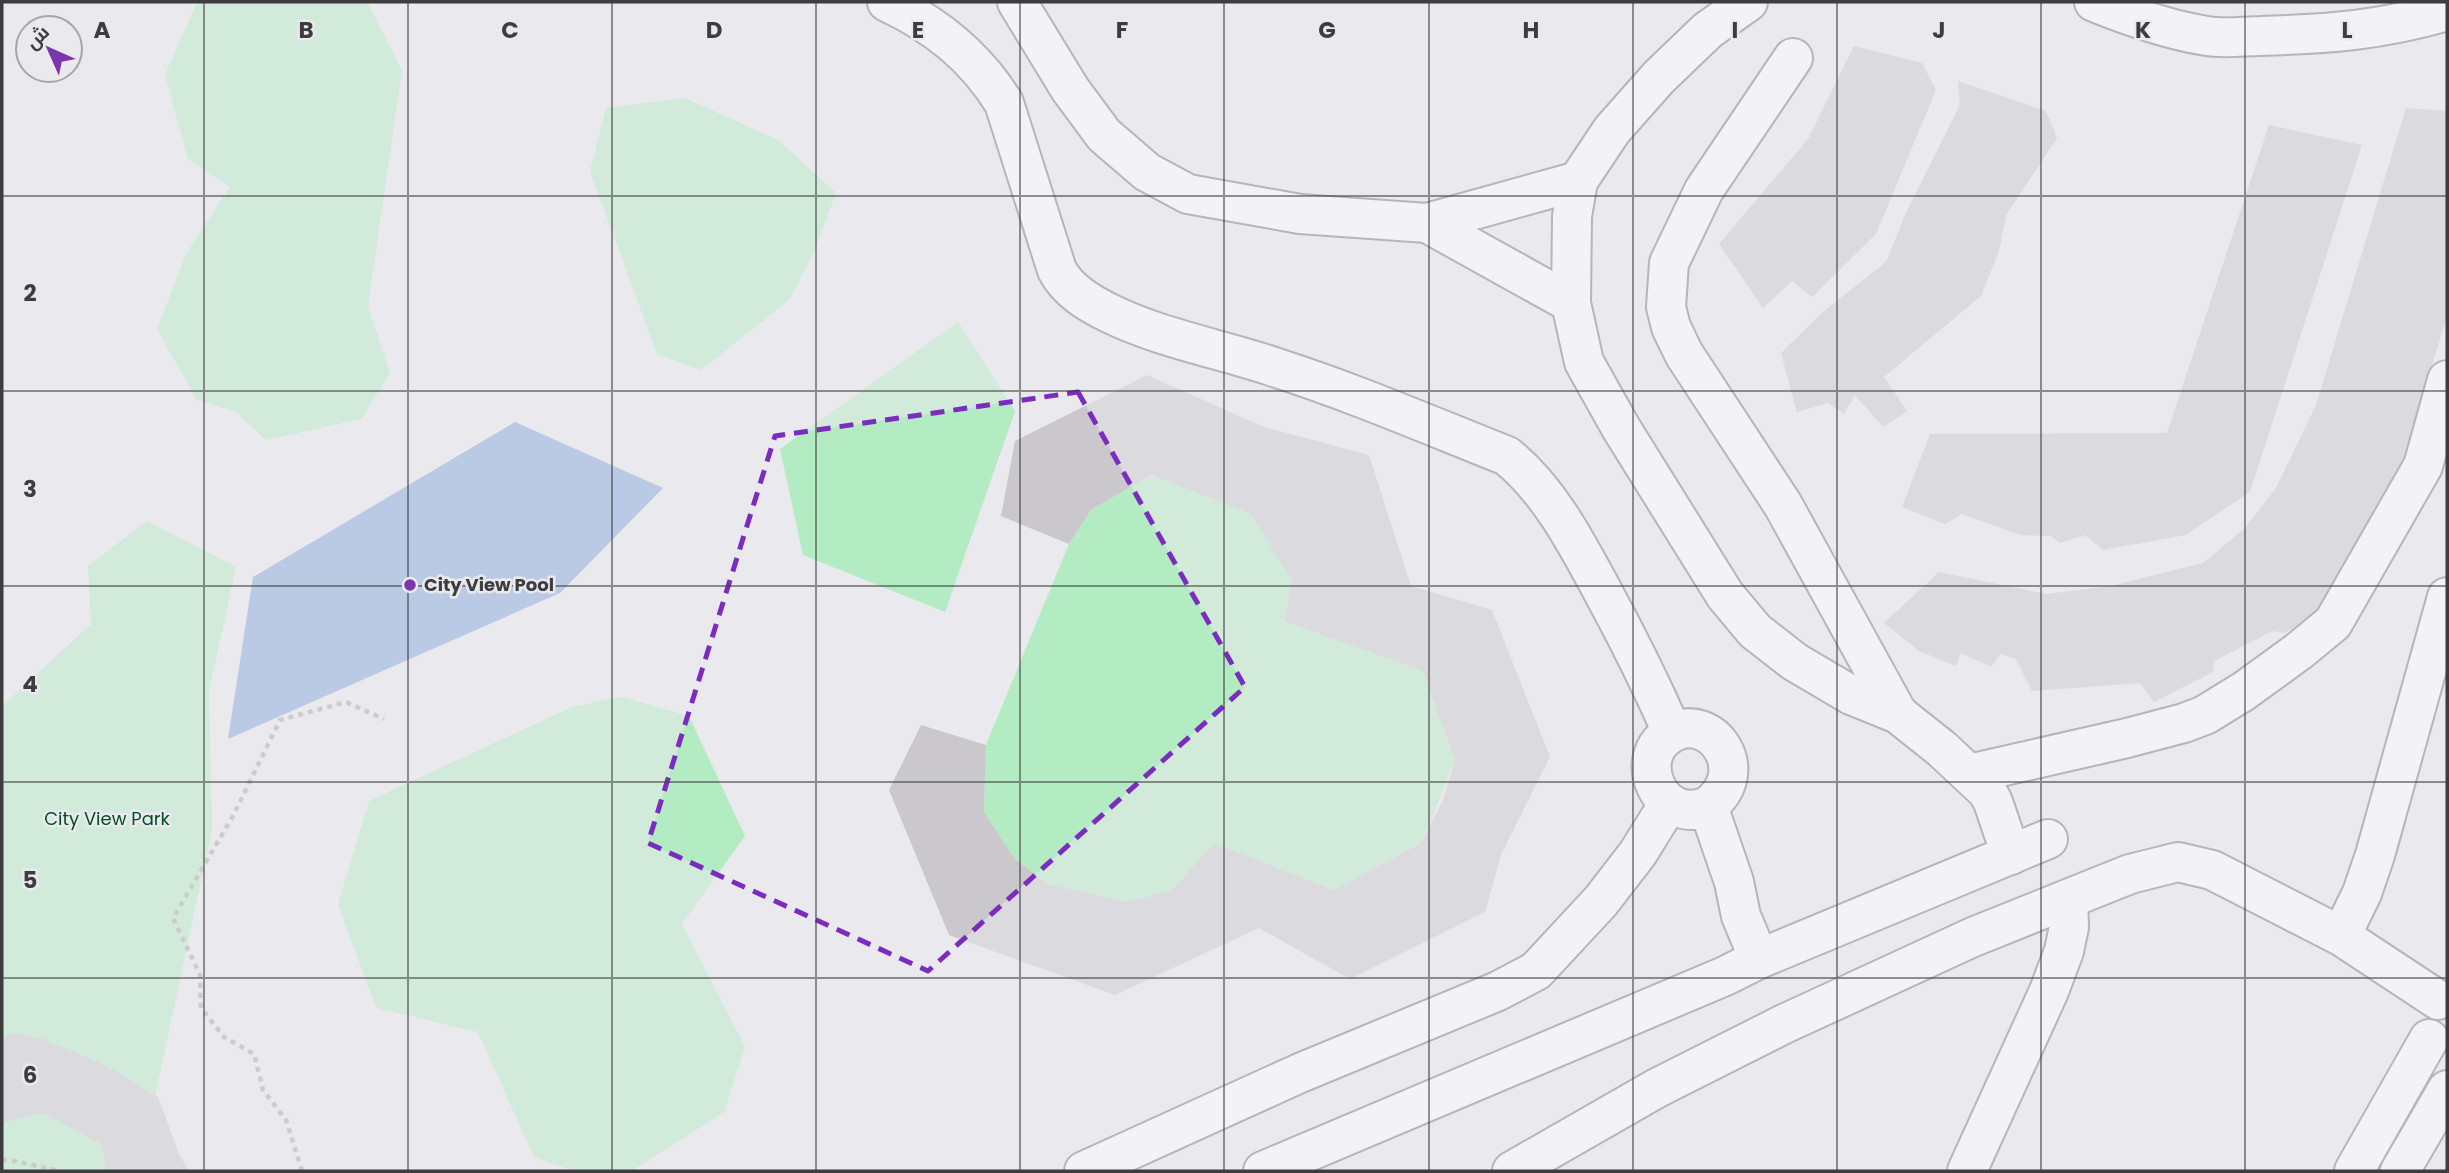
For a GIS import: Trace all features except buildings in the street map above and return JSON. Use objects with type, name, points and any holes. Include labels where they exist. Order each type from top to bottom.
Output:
[{"type":"street","points":[[887,2],[919,17],[973,61],[992,83],[1004,103],[1057,270],[1072,290],[1110,314],[1163,334],[1276,367],[1368,401],[1507,456],[1522,468],[1575,540],[1641,663],[1672,732]]},
{"type":"street","points":[[1017,2],[1070,89],[1104,135],[1147,172],[1188,194],[1300,214],[1427,223],[1578,181]]},
{"type":"street","points":[[1748,2],[1708,30],[1658,76],[1612,130],[1578,181],[1572,216],[1571,303],[1584,362],[1725,595],[1755,631],[1795,662],[1851,695],[1898,715],[1942,749],[1987,791],[2011,855]]},
{"type":"street","points":[[2094,2],[2143,22],[2209,37],[2366,30],[2407,23],[2447,11]]},
{"type":"street","points":[[1793,58],[1704,190],[1689,218],[1669,263],[1666,307],[1671,327],[1684,354],[1783,505],[1898,715]]},
{"type":"street","points":[[1427,223],[1571,303]]},
{"type":"street","points":[[1969,774],[2127,738],[2205,715],[2244,691],[2325,630],[2333,623],[2423,466],[2447,380]]},
{"type":"street","points":[[2342,936],[2362,893],[2375,855],[2447,597]]},
{"type":"street","points":[[1685,728],[1705,732],[1712,736],[1724,751],[1729,768],[1726,786],[1719,798],[1700,810],[1685,811],[1669,803],[1659,792],[1651,771],[1658,746],[1672,732],[1685,728]]},
{"type":"street","points":[[1084,1171],[1300,1073],[1498,991],[1536,971],[1601,901],[1638,853],[1669,803]]},
{"type":"street","points":[[1708,806],[1734,882],[1741,916],[1759,959]]},
{"type":"street","points":[[1263,1171],[2048,839]]},
{"type":"street","points":[[1520,1169],[1657,1088],[1784,1024],[1973,937],[2130,874],[2178,863],[2212,870],[2342,936],[2442,997],[2430,1011],[2427,1024],[2438,1049],[2354,1171]]},
{"type":"street","points":[[1967,1171],[2049,991],[2064,951],[2069,927],[2068,899]]},
{"type":"street","points":[[2400,1171],[2447,1090]]},
{"type":"path","points":[[302,1171],[286,1120],[262,1090],[254,1054],[224,1037],[201,1007],[200,975],[173,918],[233,816],[280,720],[346,702],[384,719]]},
{"type":"path","points":[[2,1160],[60,1171]]},
{"type":"highlighted area","points":[[1078,392],[1245,687],[928,971],[648,843],[775,436]]},
{"type":"green space","points":[[197,2],[367,2],[402,70],[368,306],[390,373],[361,419],[266,440],[236,412],[197,400],[157,329],[186,254],[230,187],[188,159],[165,75]]},
{"type":"green space","points":[[685,98],[778,140],[836,193],[813,254],[789,300],[701,370],[657,354],[590,171],[606,108]]},
{"type":"green space","points":[[958,322],[1015,411],[945,612],[803,555],[780,449]]},
{"type":"green space","points":[[1151,475],[1249,513],[1292,580],[1284,621],[1423,671],[1455,760],[1421,843],[1334,890],[1214,843],[1172,890],[1127,902],[1048,884],[1014,858],[984,812],[986,745],[1069,544],[1091,510]]},
{"type":"green space","name":"City View Park","points":[[147,521],[236,567],[209,691],[212,830],[139,1171],[2,1171],[2,706],[91,624],[88,566]]},
{"type":"green space","points":[[622,697],[689,716],[745,836],[682,924],[745,1047],[724,1112],[632,1171],[573,1171],[534,1157],[478,1032],[376,1008],[338,904],[369,801],[572,707]]},
{"type":"water","name":"City View Pool","points":[[515,422],[663,488],[560,593],[228,739],[253,577]]},
{"type":"place","name":"City View Pool","points":[[410,585]]}]
